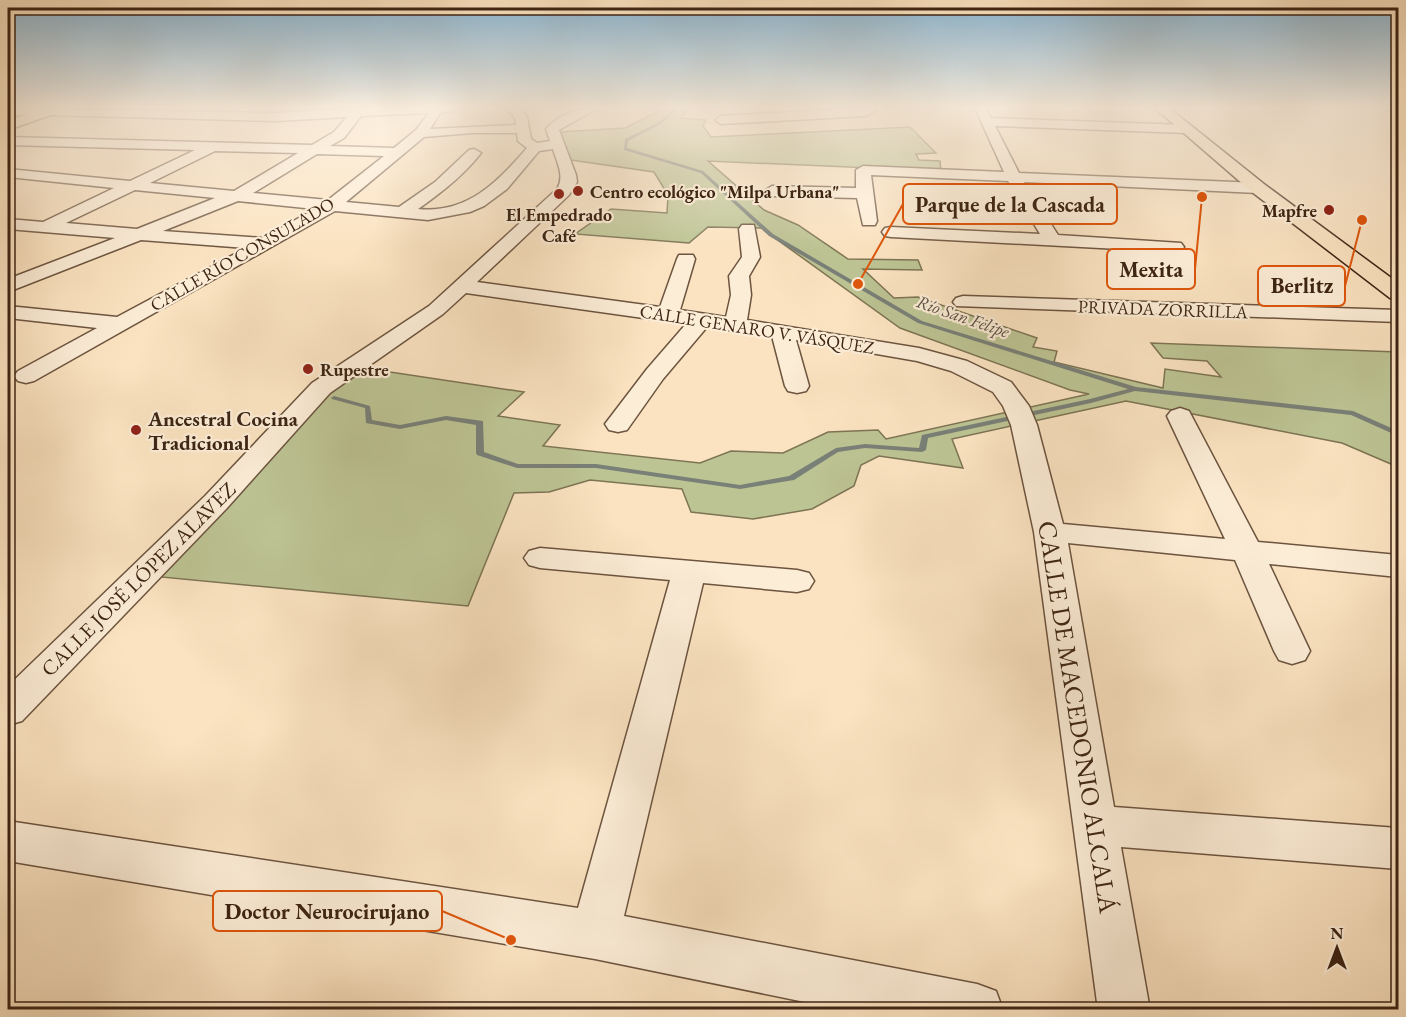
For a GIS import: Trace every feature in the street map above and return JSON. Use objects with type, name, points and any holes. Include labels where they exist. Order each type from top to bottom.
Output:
[{"type":"main road","points":[[1219,155],[1258,188],[1394,287]]},
{"type":"street","points":[[45,227],[195,155]]},
{"type":"street","points":[[8,286],[236,196],[308,155]]},
{"type":"street","name":"CALLE RÍO CONSULADO","points":[[26,376],[331,206],[394,155]]},
{"type":"street","points":[[402,213],[433,193],[472,155]]},
{"type":"street","points":[[8,174],[428,214],[460,209],[495,194],[528,155]]},
{"type":"street","name":"CALLE JOSÉ LÓPEZ ALAVEZ","points":[[8,710],[216,502],[321,388],[436,310],[563,192],[569,175],[561,155]]},
{"type":"street","points":[[1004,155],[1024,197],[1052,240]]},
{"type":"street","points":[[8,186],[63,164]]},
{"type":"street","points":[[872,216],[864,193],[863,170],[1258,188]]},
{"type":"street","points":[[772,191],[864,193]]},
{"type":"street","points":[[1000,196],[1024,197]]},
{"type":"street","points":[[1017,221],[1040,222]]},
{"type":"street","points":[[8,224],[266,244]]},
{"type":"street","points":[[735,324],[741,295],[739,276],[751,257],[748,230]]},
{"type":"street","points":[[891,232],[1174,247]]},
{"type":"street","points":[[668,314],[686,259]]},
{"type":"street","name":"CALLE GENARO V. VÁSQUEZ","points":[[462,286],[782,331],[919,355],[960,366],[1002,387],[1020,416]]},
{"type":"street","name":"PRIVADA ZORRILLA","points":[[963,302],[1398,316]]},
{"type":"street","points":[[8,312],[118,324]]},
{"type":"street","points":[[618,424],[655,374],[702,319]]},
{"type":"street","points":[[782,331],[797,386]]},
{"type":"street","name":"CALLE DE MACEDONIO ALCALÁ","points":[[1020,416],[1050,532],[1124,1010]]},
{"type":"street","points":[[1180,416],[1247,551],[1292,651]]},
{"type":"street","points":[[1050,532],[1398,566]]},
{"type":"street","points":[[540,558],[797,581]]},
{"type":"street","points":[[595,935],[688,571]]},
{"type":"street","points":[[1095,825],[1398,849]]},
{"type":"street","points":[[8,841],[595,935],[977,1010]]},
{"type":"green space","points":[[569,155],[917,155],[919,160],[940,161],[941,171],[708,161],[764,210],[798,225],[848,259],[918,260],[922,270],[863,269],[894,298],[918,297],[1037,338],[1033,347],[1057,351],[1054,362],[1163,388],[1165,369],[1221,377],[1207,361],[1163,358],[1151,343],[1398,352],[1398,467],[1342,443],[1126,401],[952,439],[963,468],[879,456],[861,465],[854,486],[812,509],[753,519],[691,512],[682,489],[590,480],[549,492],[514,493],[468,606],[161,577],[317,396],[370,369],[524,392],[498,416],[560,425],[543,446],[700,463],[731,451],[783,453],[828,432],[878,430],[886,439],[1089,394],[1070,390],[900,328],[761,228],[708,227],[689,243],[575,234],[611,209],[667,213],[668,195],[654,172],[571,160]]},
{"type":"waterway","name":"Río San Felipe","points":[[647,155],[702,172],[771,235],[920,322],[1135,389]]},
{"type":"waterway","points":[[334,398],[368,407],[369,421],[400,427],[446,418],[480,423],[480,453],[517,466],[596,466],[740,487],[791,478],[836,450],[865,446],[922,450],[925,437],[1091,401],[1135,389]]},
{"type":"waterway","name":"Río San Felipe","points":[[1135,389],[1353,413],[1398,434]]},
{"type":"place","name":"Centro ecológico \"Milpa Urbana\"","points":[[578,191]]},
{"type":"place","name":"El Empedrado Café","points":[[559,194]]},
{"type":"place","name":"Mexita","points":[[1202,197]]},
{"type":"place","name":"Mapfre","points":[[1329,210]]},
{"type":"place","name":"Berlitz","points":[[1362,220]]},
{"type":"place","name":"Parque de la Cascada","points":[[858,284]]},
{"type":"place","name":"Rupestre","points":[[308,369]]},
{"type":"place","name":"Ancestral Cocina Tradicional","points":[[136,430]]},
{"type":"place","name":"Doctor Neurocirujano","points":[[511,940]]}]
